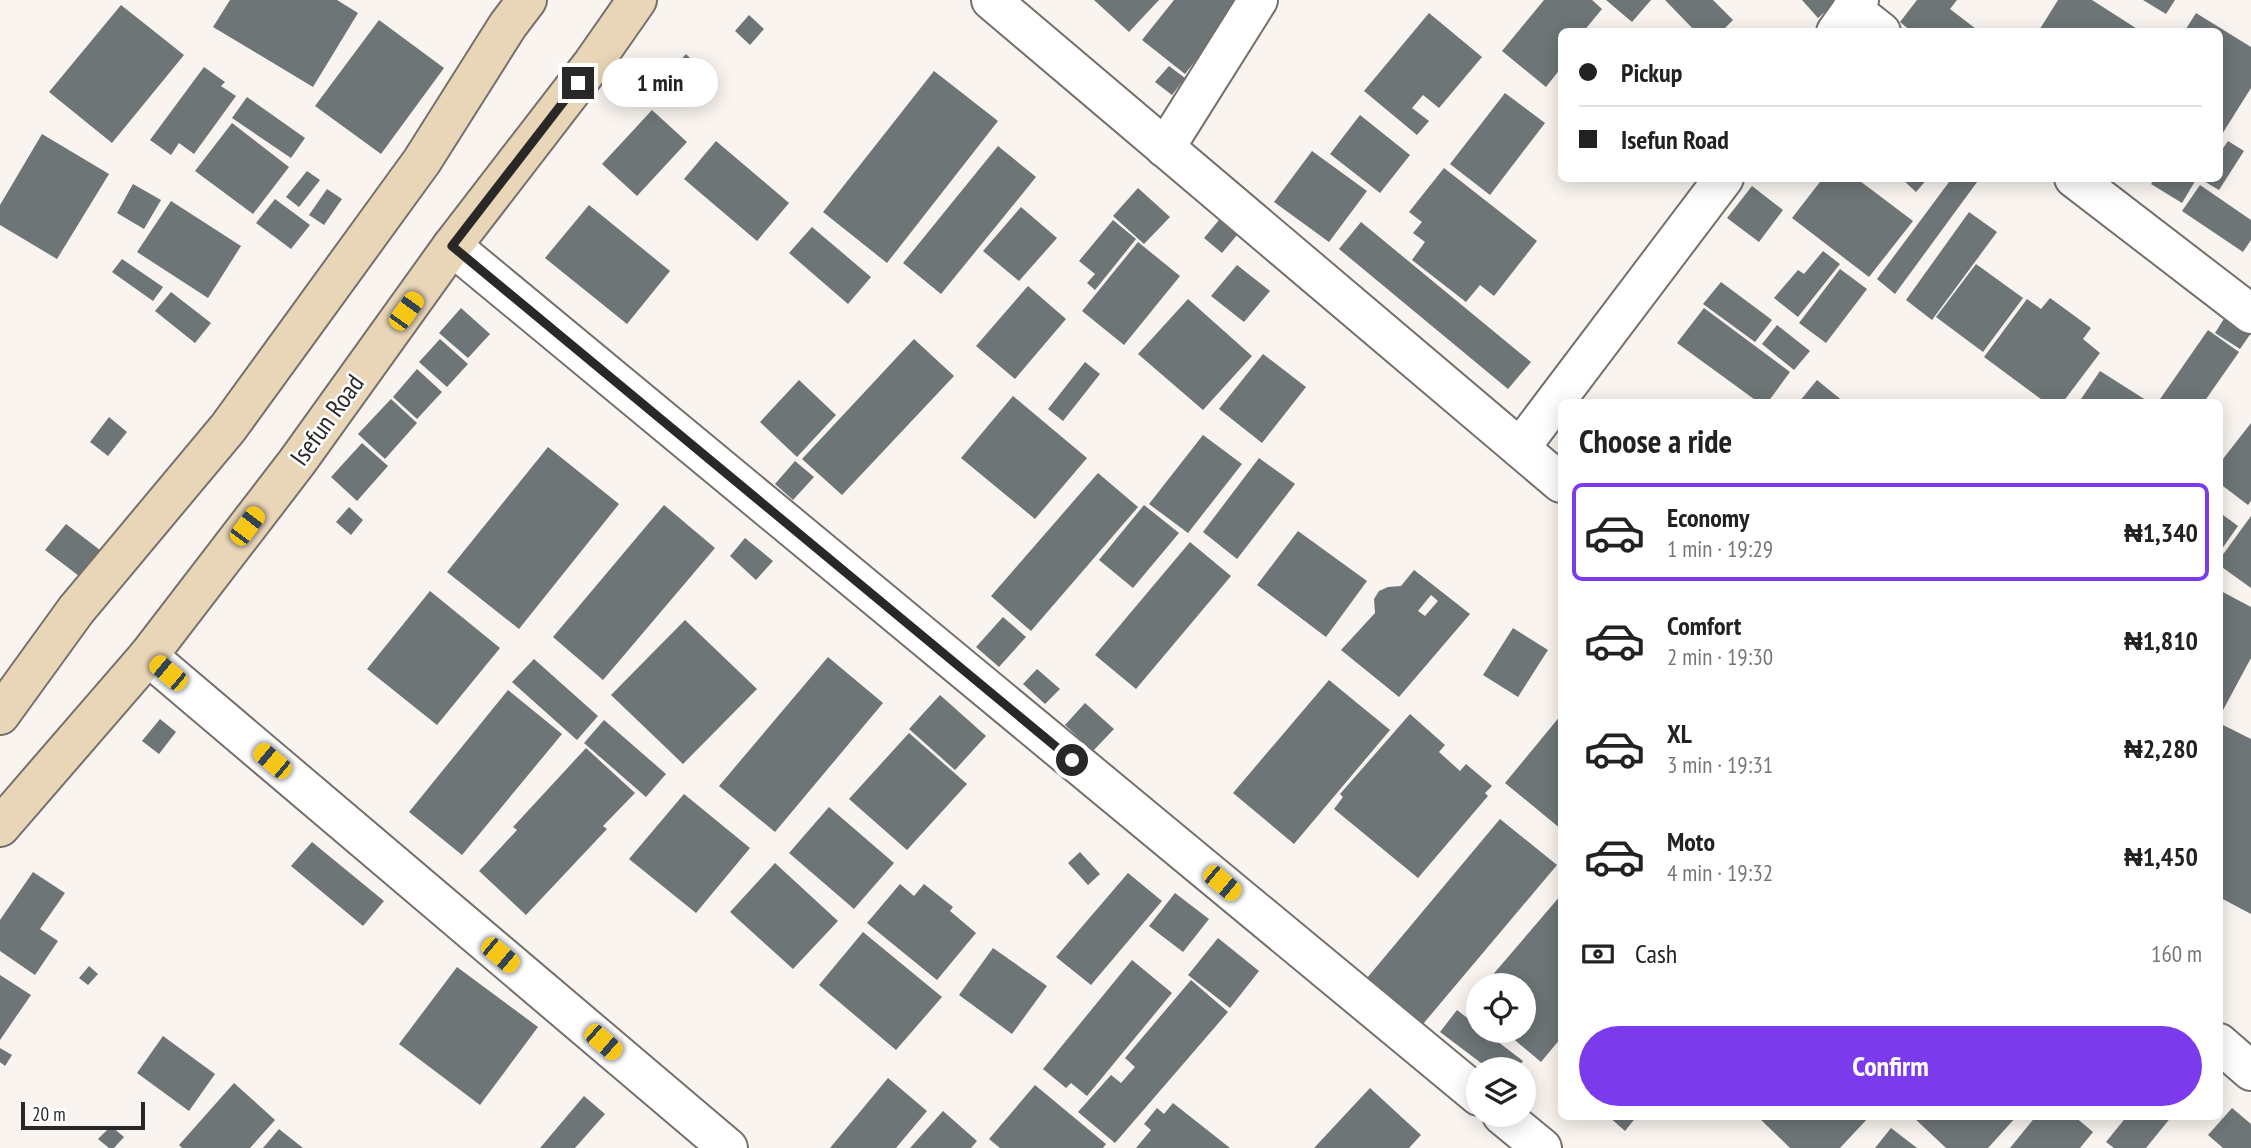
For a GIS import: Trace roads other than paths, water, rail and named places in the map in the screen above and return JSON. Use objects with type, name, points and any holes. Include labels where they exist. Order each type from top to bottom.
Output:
[{"type":"street","points":[[0,715],[76,610],[228,428],[422,161],[508,25],[527,0]]},
{"type":"street","name":"Isefun Road","points":[[0,827],[148,656],[296,462],[452,246],[593,63],[637,0]]},
{"type":"street","points":[[991,0],[1558,480]]},
{"type":"street","points":[[1165,148],[1258,0]]},
{"type":"street","points":[[1520,448],[1721,182]]},
{"type":"street","points":[[2079,182],[2251,314]]},
{"type":"street","points":[[452,246],[1466,1085]]},
{"type":"street","points":[[148,656],[728,1148]]},
{"type":"street","points":[[2223,1047],[2251,1070]]},
{"type":"street","points":[[1517,1127],[1542,1148]]}]
